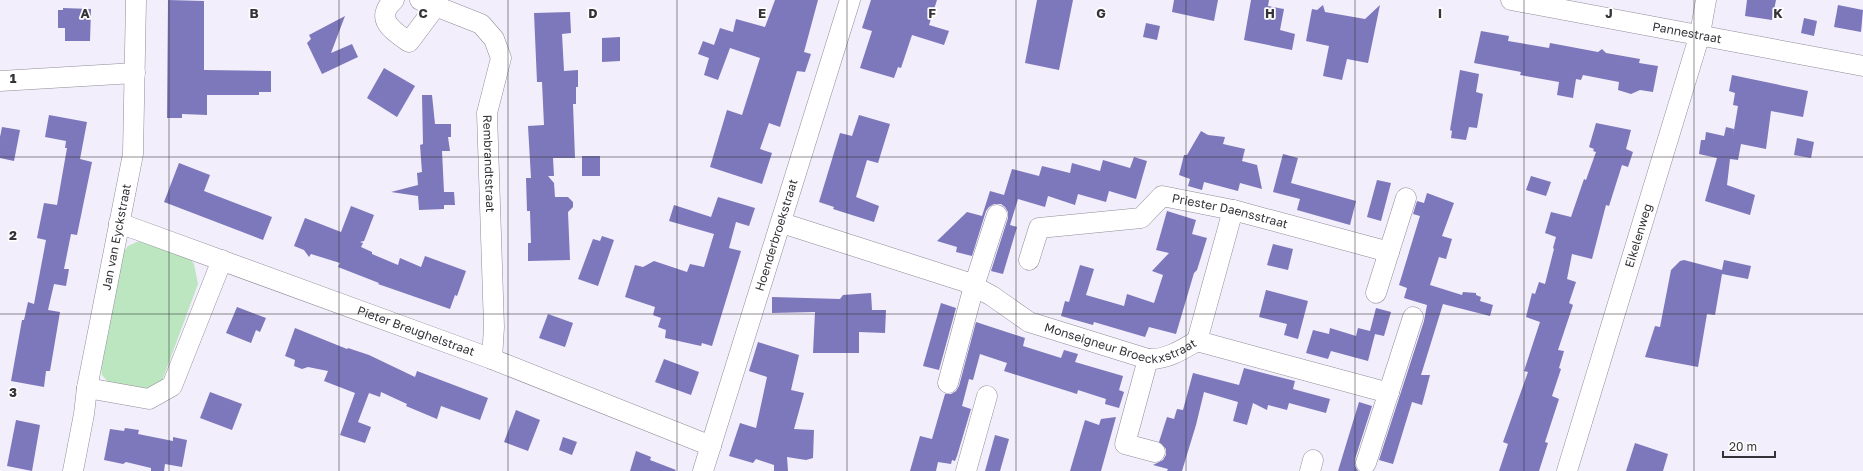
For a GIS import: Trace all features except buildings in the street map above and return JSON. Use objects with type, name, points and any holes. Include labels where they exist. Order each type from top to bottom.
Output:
[{"type":"street","name":"Jan van Eyckstraat","points":[[73,471],[84,414],[87,388],[133,154],[136,0]]},
{"type":"street","name":"Rembrandtstraat","points":[[394,0],[388,5],[385,19],[391,30],[409,42],[428,3],[481,24],[494,39],[501,58],[487,113],[494,327],[492,359]]},
{"type":"street","name":"Hoenderbroekstraat","points":[[703,471],[782,223],[850,0]]},
{"type":"street","name":"Pannestraat","points":[[1511,0],[1700,34],[1863,66]]},
{"type":"street","name":"Eikelenweg","points":[[1567,471],[1700,34],[1706,0]]},
{"type":"street","points":[[0,81],[135,73]]},
{"type":"street","name":"Priester Daensstraat","points":[[1029,260],[1039,228],[1140,218],[1162,196],[1233,210],[1389,252]]},
{"type":"street","points":[[1376,293],[1406,198]]},
{"type":"street","points":[[1197,340],[1233,210]]},
{"type":"street","points":[[948,384],[974,286],[997,215]]},
{"type":"street","name":"Pieter Breughelstraat","points":[[119,223],[492,359],[711,446]]},
{"type":"street","name":"Monseigneur Broeckxstraat","points":[[782,223],[966,282],[992,296],[1029,322],[1148,359],[1158,360],[1183,349],[1197,340],[1389,393]]},
{"type":"street","points":[[87,388],[149,399],[172,386],[222,260]]},
{"type":"street","points":[[1366,463],[1413,317]]},
{"type":"street","points":[[1148,359],[1125,444],[1155,452]]},
{"type":"street","points":[[966,471],[987,396]]},
{"type":"green space","points":[[139,241],[151,242],[188,256],[194,264],[198,284],[162,381],[147,390],[109,383],[102,375],[101,367],[121,255],[128,246]]}]
